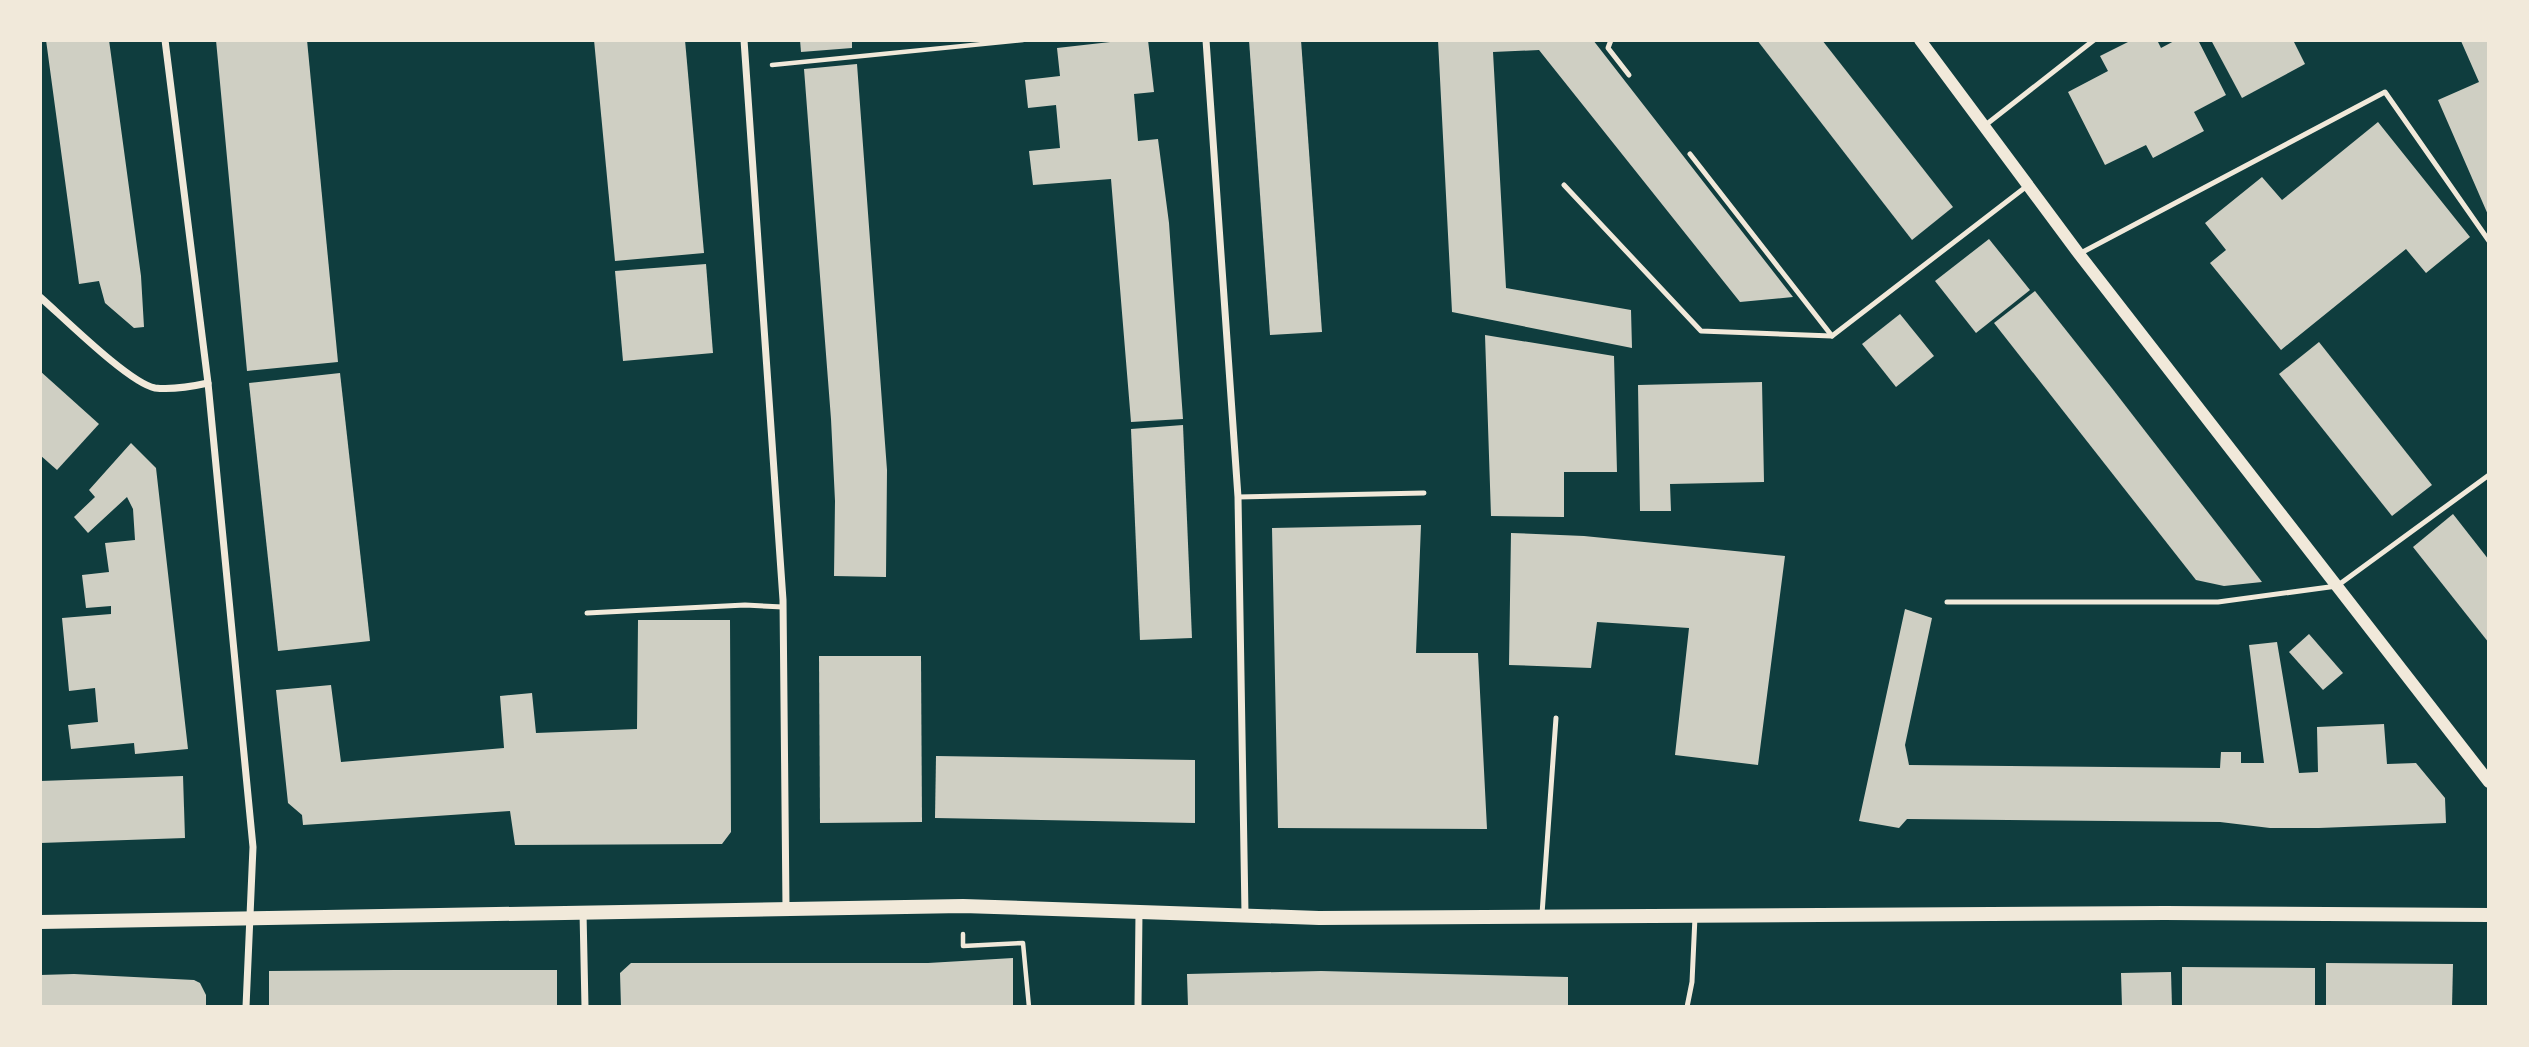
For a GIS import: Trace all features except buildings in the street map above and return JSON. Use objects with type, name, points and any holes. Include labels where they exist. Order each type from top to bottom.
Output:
[{"type":"main road","points":[[40,922],[963,905],[1245,913],[1319,918],[2165,912],[2489,915]]},
{"type":"street","points":[[165,40],[208,383],[253,847],[246,1007]]},
{"type":"street","points":[[744,40],[783,607],[786,907]]},
{"type":"street","points":[[1206,40],[1238,497],[1245,913]]},
{"type":"street","points":[[1920,40],[2079,254],[2489,782]]},
{"type":"street","points":[[40,297],[129,374],[151,387],[177,389],[208,383]]},
{"type":"street","points":[[583,911],[585,1007]]},
{"type":"street","points":[[1138,1007],[1139,912]]},
{"type":"lane","points":[[1611,40],[1608,48],[1629,75]]},
{"type":"lane","points":[[1983,127],[2094,40]]},
{"type":"lane","points":[[2079,254],[2385,92],[2489,241]]},
{"type":"lane","points":[[1690,154],[1832,336]]},
{"type":"lane","points":[[1564,185],[1700,331],[1832,336],[2027,186]]},
{"type":"lane","points":[[1947,602],[2218,601],[2337,586],[2489,475]]},
{"type":"lane","points":[[1238,497],[1424,493]]},
{"type":"lane","points":[[587,613],[745,605],[783,607]]},
{"type":"lane","points":[[1542,917],[1556,718]]},
{"type":"lane","points":[[1687,1007],[1692,982],[1695,917]]},
{"type":"path","points":[[746,67],[1023,40]]},
{"type":"path","points":[[963,905],[963,946],[1023,943],[1029,1007]]}]
